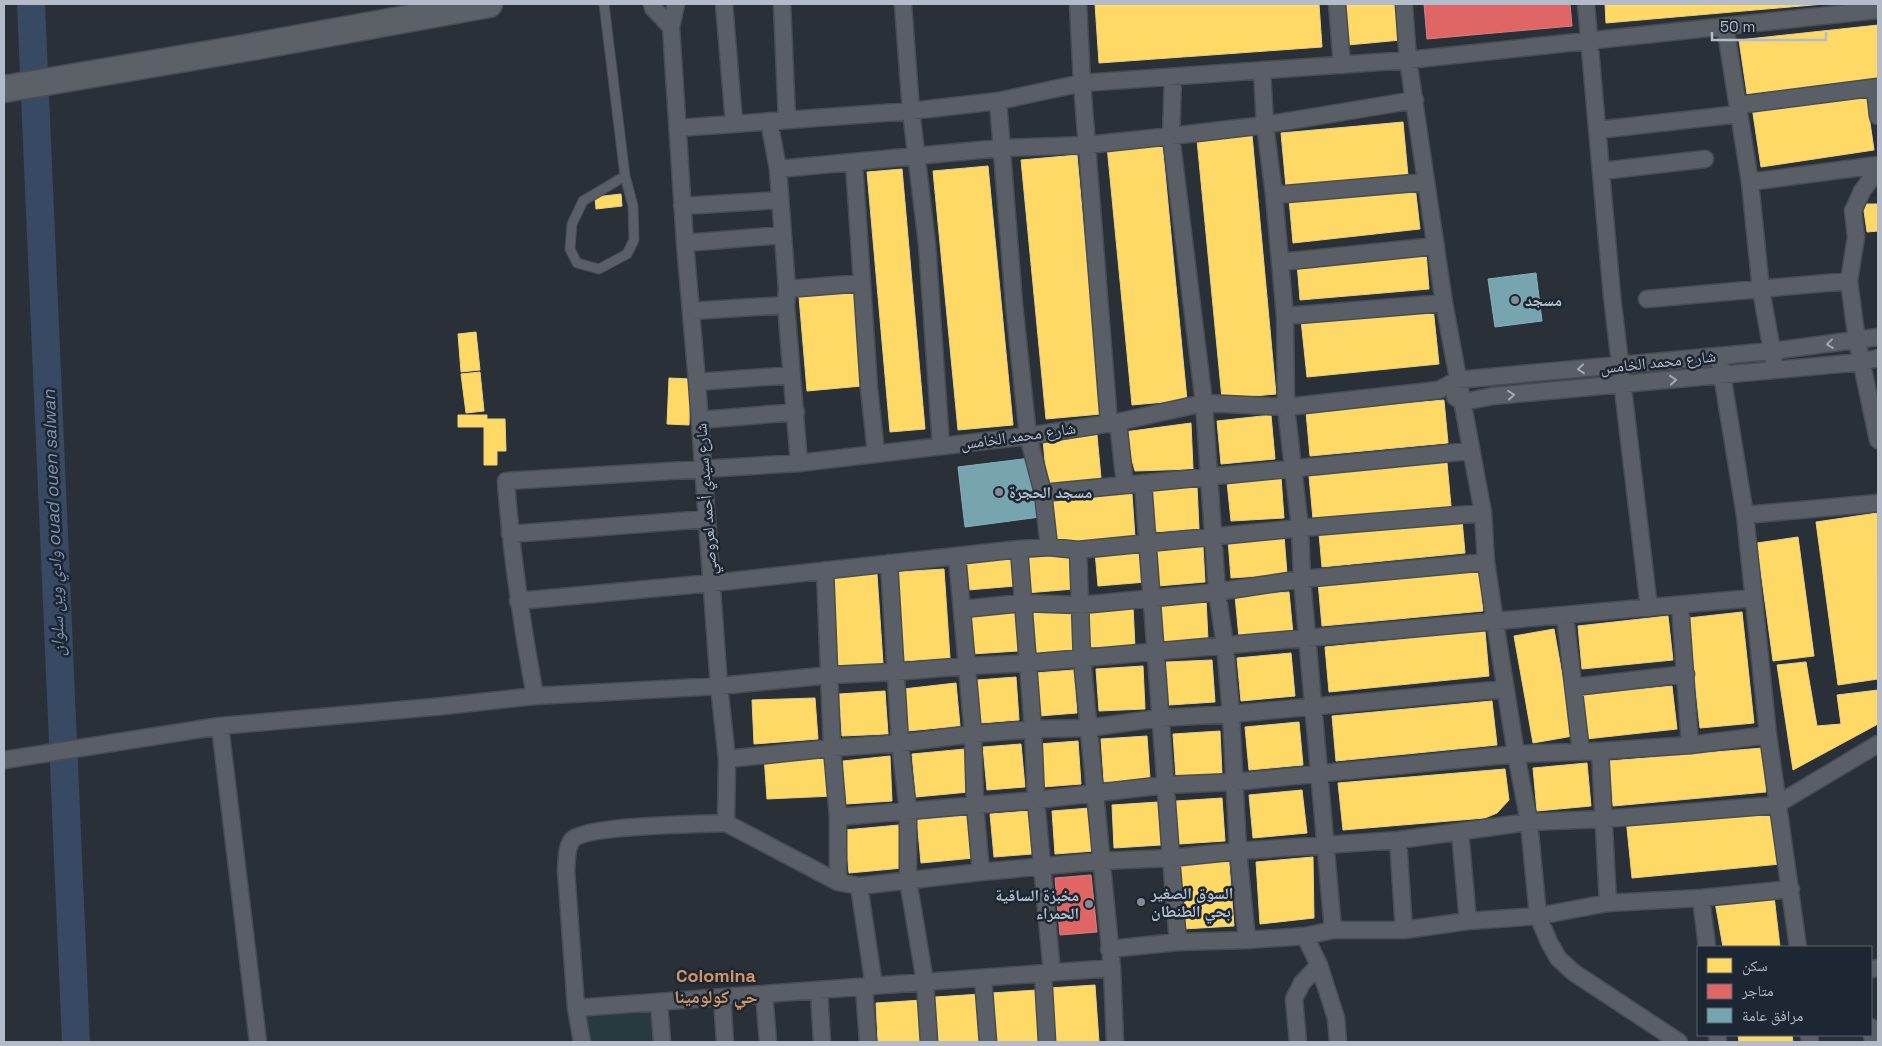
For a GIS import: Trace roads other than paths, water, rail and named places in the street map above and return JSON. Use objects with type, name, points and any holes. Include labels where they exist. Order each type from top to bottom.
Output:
[{"type":"main road","points":[[4,89],[489,4]]},
{"type":"street","points":[[652,4],[653,8],[671,27]]},
{"type":"street","name":"شارع سيدي أحمد لعروصي","points":[[676,4],[671,27],[682,206],[700,420],[702,470],[719,686],[727,759],[726,822]]},
{"type":"street","points":[[724,4],[734,123]]},
{"type":"street","points":[[782,4],[787,120]]},
{"type":"street","points":[[903,4],[911,111],[927,244],[941,446]]},
{"type":"street","points":[[1078,4],[1087,145],[1114,422],[1125,485]]},
{"type":"street","points":[[1337,4],[1342,65]]},
{"type":"street","points":[[1404,4],[1408,60],[1444,303],[1483,513],[1486,562],[1516,754],[1529,822],[1538,916],[1558,958],[1573,972],[1679,1042]]},
{"type":"street","points":[[1586,4],[1612,296],[1649,608]]},
{"type":"street","points":[[678,128],[911,111],[998,101],[1082,83],[1408,60],[1878,10]]},
{"type":"street","points":[[1725,26],[1750,182],[1761,290],[1776,369]]},
{"type":"street","points":[[1262,70],[1265,125],[1274,195],[1285,316],[1286,407],[1300,528],[1302,579],[1333,930]]},
{"type":"street","points":[[1173,77],[1171,136],[1204,403],[1217,592],[1226,645],[1238,851],[1247,940]]},
{"type":"street","points":[[1597,130],[1877,88],[1878,116]]},
{"type":"street","points":[[778,169],[916,158],[1001,148],[1087,145],[1171,136],[1265,125],[1415,100]]},
{"type":"street","points":[[998,101],[1014,304],[1028,436],[1044,493],[1049,548]]},
{"type":"street","points":[[769,122],[778,169],[799,463]]},
{"type":"street","points":[[1602,171],[1705,159]]},
{"type":"street","points":[[854,162],[876,453]]},
{"type":"street","points":[[1750,182],[1878,167]]},
{"type":"street","points":[[1878,167],[1862,191],[1853,211],[1856,237],[1848,281],[1857,341],[1878,440]]},
{"type":"street","points":[[1274,195],[1426,182]]},
{"type":"street","points":[[682,206],[780,200]]},
{"type":"street","points":[[685,243],[782,235]]},
{"type":"street","points":[[1280,262],[1436,246]]},
{"type":"street","points":[[1647,299],[1848,281]]},
{"type":"street","points":[[691,311],[787,297],[862,283]]},
{"type":"street","points":[[1285,316],[1444,303]]},
{"type":"street","name":"شارع محمد الخامس","points":[[510,534],[506,481],[799,463],[1028,436],[1114,422],[1204,403],[1286,407],[1439,390],[1458,380],[1772,351],[1878,337]]},
{"type":"street","points":[[1719,356],[1745,515],[1776,805],[1791,889],[1798,946]]},
{"type":"street","points":[[1439,390],[1463,402],[1493,396],[1721,376],[1776,369],[1862,362],[1878,358]]},
{"type":"street","points":[[697,382],[792,375]]},
{"type":"street","points":[[700,420],[796,412]]},
{"type":"street","points":[[1044,493],[1470,451]]},
{"type":"street","points":[[1143,483],[1170,858],[1178,942]]},
{"type":"street","points":[[1745,515],[1878,503]]},
{"type":"street","points":[[518,601],[712,583],[1019,549],[1049,548],[1078,550],[1300,528],[1483,513]]},
{"type":"street","points":[[535,696],[518,601],[510,534],[707,520]]},
{"type":"street","points":[[1019,549],[1042,867],[1047,973],[1047,1042]]},
{"type":"street","points":[[1078,550],[1082,659],[1112,968],[1115,1042]]},
{"type":"street","points":[[957,556],[963,609],[980,872]]},
{"type":"street","points":[[963,609],[1022,603],[1081,605],[1217,592],[1302,579],[1486,562]]},
{"type":"street","points":[[889,563],[894,672],[908,811],[908,880],[925,982],[929,1042]]},
{"type":"street","points":[[825,570],[832,748],[838,817],[838,882]]},
{"type":"street","points":[[4,760],[220,726],[535,696],[719,686],[830,675],[1082,659],[1156,650],[1308,639],[1753,598]]},
{"type":"street","points":[[1680,605],[1690,745]]},
{"type":"street","points":[[1565,616],[1581,752]]},
{"type":"street","points":[[1574,687],[1686,674]]},
{"type":"street","points":[[727,759],[900,743],[972,734],[1033,729],[1088,728],[1160,718],[1231,714],[1313,705],[1506,689]]},
{"type":"street","points":[[220,726],[258,1042]]},
{"type":"street","points":[[838,817],[1036,800],[1165,785],[1235,782],[1516,754],[1690,745],[1768,735]]},
{"type":"street","points":[[582,1042],[576,1008],[566,870],[569,848],[572,841],[579,834],[600,830],[726,822],[838,882],[859,886],[1101,861],[1170,858],[1238,851],[1398,840],[1529,822],[1604,819],[1776,805],[1878,744]]},
{"type":"street","points":[[1600,751],[1608,903]]},
{"type":"street","points":[[1460,832],[1468,921]]},
{"type":"street","points":[[1398,840],[1404,930]]},
{"type":"street","points":[[859,886],[869,986],[868,1042]]},
{"type":"street","points":[[1109,949],[1178,942],[1305,936],[1333,930],[1404,930],[1468,921],[1538,916],[1608,903],[1701,898],[1791,889]]},
{"type":"street","points":[[1701,898],[1707,946]]},
{"type":"street","points":[[1305,936],[1319,965],[1336,1018],[1338,1042]]},
{"type":"street","points":[[1298,1042],[1294,999],[1302,983],[1319,965]]},
{"type":"street","points":[[576,1008],[1112,968]]},
{"type":"street","points":[[983,978],[988,1042]]},
{"type":"street","points":[[818,990],[822,1042]]},
{"type":"street","points":[[764,994],[768,1042]]},
{"type":"street","points":[[722,997],[725,1042]]},
{"type":"street","points":[[659,1002],[662,1042]]},
{"type":"lane","points":[[604,4],[624,176],[633,206],[634,240],[627,254],[598,269],[577,263],[570,249],[572,224],[583,201],[624,176]]},
{"type":"waterway","name":"وادي وين سلوان ouad ouen salwan","points":[[31,4],[76,1042]]},
{"type":"place","name":"مسجد","points":[[1515,300]]},
{"type":"place","name":"مسجد الحجرة","points":[[999,492]]},
{"type":"place","name":"السوق الصغير بحي الطنطان","points":[[1141,902]]},
{"type":"place","name":"مخبزة الساقية الحمراء","points":[[1089,904]]},
{"type":"district","name":"Colomina حي كولومينا","points":[[716,985]]}]
